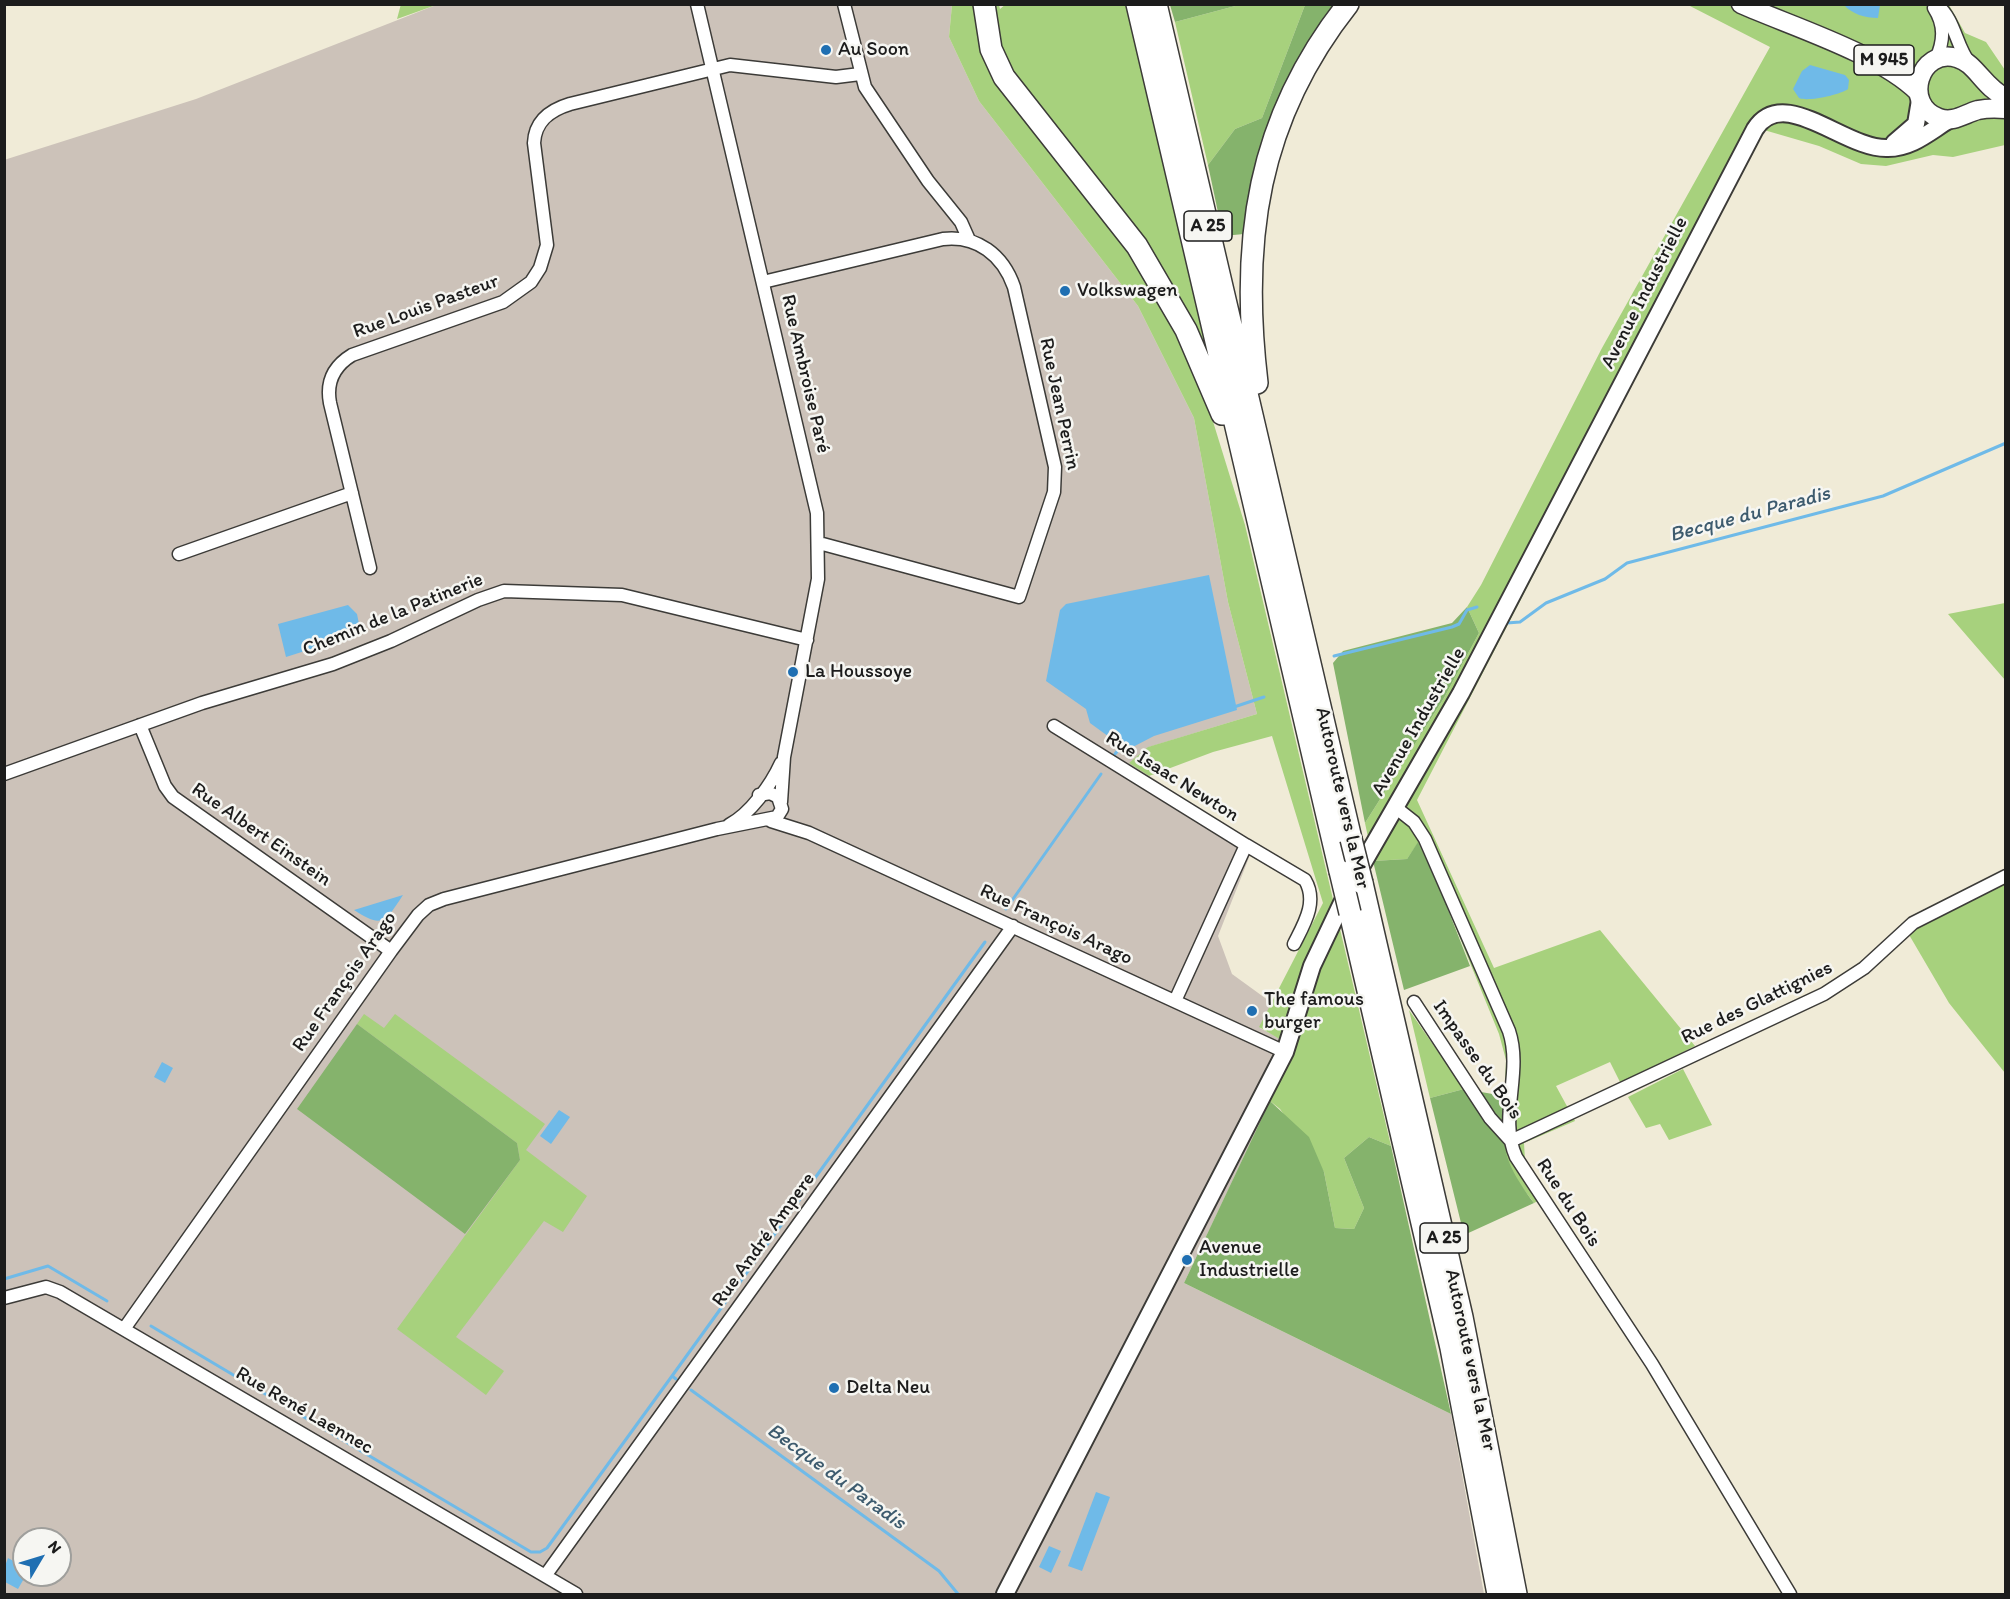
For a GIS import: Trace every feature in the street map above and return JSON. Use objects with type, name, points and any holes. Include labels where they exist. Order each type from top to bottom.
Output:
[{"type":"highway","points":[[984,4],[991,49],[1004,77],[1137,246],[1186,330],[1212,388],[1258,519]]},
{"type":"highway","name":"A 25","points":[[1137,4],[1451,1348],[1498,1594]]},
{"type":"highway","name":"Autoroute vers la Mer","points":[[1156,4],[1462,1317],[1516,1594]]},
{"type":"highway","points":[[1260,447],[1265,430],[1257,386],[1249,302],[1257,197],[1268,156],[1295,87],[1320,41],[1348,4]]},
{"type":"main road","name":"M 945","points":[[1742,4],[1839,46],[1891,72],[1919,96]]},
{"type":"main road","name":"M 945","points":[[1839,46],[1903,65],[1933,61]]},
{"type":"main road","points":[[2006,98],[1989,89],[1974,70],[1956,57],[1933,61],[1920,76],[1919,96],[1930,113],[1957,118],[1989,108],[2006,110]]},
{"type":"main road","points":[[1957,118],[1979,99],[1981,87],[1974,70]]},
{"type":"street","name":"Rue Ambroise Paré","points":[[697,4],[814,496],[819,543],[818,579],[784,757],[781,804]]},
{"type":"street","points":[[763,282],[944,239],[969,240],[961,222],[928,181],[867,91],[860,74],[844,4]]},
{"type":"street","points":[[1933,61],[1943,34],[1934,4]]},
{"type":"street","points":[[1934,4],[1949,18],[1961,50],[1974,70]]},
{"type":"street","name":"Rue Louis Pasteur","points":[[370,568],[328,395],[333,374],[352,355],[502,302],[531,282],[540,268],[547,245],[534,143],[535,131],[542,120],[557,109],[570,104],[712,69],[736,66],[840,78],[860,74]]},
{"type":"street","points":[[1880,148],[1896,142],[1912,131],[1918,117],[1919,96]]},
{"type":"street","name":"Avenue Industrielle","points":[[1005,1594],[1285,1052],[1308,975],[1321,943],[1395,807],[1461,693],[1759,122],[1769,114],[1790,112],[1857,143],[1880,148],[1912,143],[1957,118]]},
{"type":"street","name":"Rue Jean Perrin","points":[[819,543],[1018,597],[1054,492],[1056,473],[1011,280],[993,253],[969,240]]},
{"type":"street","points":[[179,554],[352,494]]},
{"type":"street","name":"Chemin de la Patinerie","points":[[4,774],[140,725],[344,660],[478,600],[509,590],[622,595],[807,640]]},
{"type":"street","name":"Rue Albert Einstein","points":[[140,725],[165,786],[173,797],[391,951]]},
{"type":"street","name":"Rue Isaac Newton","points":[[1054,726],[1246,845],[1175,1001]]},
{"type":"street","name":"Rue Ambroise Paré","points":[[757,798],[769,785],[784,757]]},
{"type":"street","points":[[770,793],[781,804],[779,816],[768,821],[755,813],[757,798],[770,793]]},
{"type":"street","name":"Rue François Arago","points":[[717,829],[741,818],[757,798]]},
{"type":"street","name":"Rue François Arago","points":[[781,804],[792,821],[809,833]]},
{"type":"street","name":"Rue du Bois","points":[[1395,807],[1414,822],[1425,839],[1509,1031],[1514,1057],[1510,1140],[1523,1172],[1652,1364],[1790,1594]]},
{"type":"street","name":"Rue François Arago","points":[[124,1329],[418,915],[435,902],[717,829],[768,821],[809,833],[1285,1052]]},
{"type":"street","points":[[1246,845],[1305,880],[1311,889],[1311,903],[1306,920],[1294,944]]},
{"type":"street","name":"Rue des Glattignies","points":[[1510,1140],[1526,1136],[1824,994],[1864,968],[1913,923],[2006,876]]},
{"type":"street","name":"Rue André Ampere","points":[[545,1576],[1013,926]]},
{"type":"street","name":"Impasse du Bois","points":[[1414,1002],[1490,1118],[1510,1140]]},
{"type":"street","name":"Rue René Laennec","points":[[4,1298],[39,1288],[52,1288],[576,1594]]},
{"type":"shaded area","points":[[436,5],[952,5],[949,37],[979,101],[1138,306],[1194,418],[1228,602],[1257,714],[1149,747],[1130,763],[1254,845],[1218,936],[1232,974],[1272,1003],[1260,1028],[1296,1047],[1184,1283],[1451,1414],[1484,1594],[5,1594],[4,160],[196,99]]},
{"type":"green space","points":[[401,4],[436,4],[436,5],[397,19]]},
{"type":"green space","points":[[1006,4],[1127,5],[1213,362],[1198,373],[1245,525],[1391,1146],[1369,1137],[1344,1158],[1364,1208],[1354,1229],[1335,1228],[1324,1172],[1280,1109],[1270,1101],[1295,1048],[1259,1027],[1323,903],[1272,736],[1213,752],[1149,776],[1129,763],[1148,747],[1257,714],[1228,602],[1194,418],[1138,306],[979,101],[949,37],[952,5],[999,5],[1000,9]]},
{"type":"green space","points":[[1170,4],[1239,5],[1175,22]]},
{"type":"green space","points":[[1239,5],[1305,5],[1262,118],[1235,129],[1208,165],[1175,22]]},
{"type":"green space","points":[[1305,5],[1339,5],[1244,234],[1223,236],[1208,165],[1235,129],[1262,118]]},
{"type":"green space","points":[[1688,5],[1949,5],[1965,33],[1986,42],[2005,70],[2005,145],[1953,157],[1933,155],[1886,166],[1861,164],[1819,146],[1764,130],[1417,800],[1494,968],[1600,930],[1695,1046],[1621,1084],[1610,1062],[1556,1086],[1575,1121],[1524,1143],[1525,1160],[1549,1195],[1534,1203],[1515,1178],[1502,1147],[1506,1060],[1499,1034],[1442,894],[1418,843],[1407,859],[1373,861],[1365,823],[1444,698],[1479,633],[1467,607],[1481,585],[1602,348],[1770,47]]},
{"type":"green space","points":[[2006,603],[2005,680],[1948,614]]},
{"type":"green space","points":[[1467,607],[1479,633],[1444,698],[1365,823],[1333,663],[1343,651],[1452,623]]},
{"type":"green space","points":[[1418,842],[1442,894],[1470,966],[1404,990],[1373,861],[1407,859]]},
{"type":"green space","points":[[2005,884],[2005,1073],[1949,1003],[1908,933]]},
{"type":"green space","points":[[1409,1010],[1464,1089],[1430,1098]]},
{"type":"green space","points":[[364,1014],[384,1028],[395,1014],[545,1124],[526,1150],[587,1196],[563,1232],[544,1221],[456,1337],[504,1371],[486,1395],[397,1329],[520,1160],[517,1143],[357,1024]]},
{"type":"green space","points":[[357,1024],[517,1143],[520,1160],[465,1234],[297,1109]]},
{"type":"green space","points":[[1683,1069],[1712,1125],[1669,1140],[1660,1124],[1646,1128],[1628,1097]]},
{"type":"green space","points":[[1464,1089],[1504,1096],[1503,1129],[1506,1153],[1523,1188],[1534,1203],[1464,1235],[1430,1098]]},
{"type":"green space","points":[[1270,1101],[1309,1137],[1324,1172],[1335,1228],[1354,1229],[1364,1208],[1344,1158],[1369,1137],[1391,1146],[1451,1414],[1184,1283]]},
{"type":"water","points":[[1844,5],[1880,5],[1878,18],[1859,15]]},
{"type":"water","points":[[1810,65],[1845,75],[1849,80],[1848,89],[1824,97],[1799,98],[1793,89],[1802,71]]},
{"type":"water","points":[[1209,575],[1237,710],[1154,736],[1127,750],[1090,723],[1086,709],[1046,681],[1060,610],[1066,604]]},
{"type":"water","points":[[348,605],[357,614],[360,629],[349,631],[349,637],[286,657],[278,624]]},
{"type":"water","points":[[403,895],[383,920],[371,919],[354,910]]},
{"type":"water","points":[[162,1062],[173,1068],[165,1083],[154,1077]]},
{"type":"water","points":[[559,1110],[570,1117],[551,1144],[540,1136]]},
{"type":"water","points":[[1096,1492],[1110,1497],[1082,1571],[1068,1566]]},
{"type":"water","points":[[1049,1546],[1061,1551],[1051,1573],[1039,1567]]},
{"type":"water","points":[[8,1558],[12,1560],[12,1586],[5,1582],[5,1566]]},
{"type":"waterway","name":"Becque du Paradis","points":[[1507,623],[1520,622],[1546,603],[1605,579],[1627,563],[1883,496],[2006,443]]},
{"type":"waterway","name":"Becque du Paradis","points":[[1334,656],[1452,627],[1459,624],[1467,610],[1477,607]]},
{"type":"waterway","name":"Becque du Paradis","points":[[1234,707],[1264,697]]},
{"type":"waterway","name":"Becque du Paradis","points":[[1115,754],[1123,744]]},
{"type":"waterway","name":"Becque du Paradis","points":[[1006,909],[1101,774]]},
{"type":"waterway","name":"Becque du Paradis","points":[[815,1178],[985,942]]},
{"type":"waterway","name":"Becque du Paradis","points":[[676,1379],[672,1376],[805,1192]]},
{"type":"waterway","points":[[4,1279],[48,1266],[107,1301]]},
{"type":"waterway","points":[[151,1326],[531,1552],[540,1552],[547,1548],[672,1376]]},
{"type":"waterway","name":"Becque du Paradis","points":[[691,1390],[939,1571],[958,1594]]},
{"type":"place","name":"Au Soon","points":[[826,50]]},
{"type":"place","name":"Volkswagen","points":[[1065,291]]},
{"type":"place","name":"La Houssoye","points":[[793,672]]},
{"type":"place","name":"The famous burger","points":[[1252,1011]]},
{"type":"place","name":"Avenue Industrielle","points":[[1187,1260]]},
{"type":"place","name":"Delta Neu","points":[[834,1388]]}]
